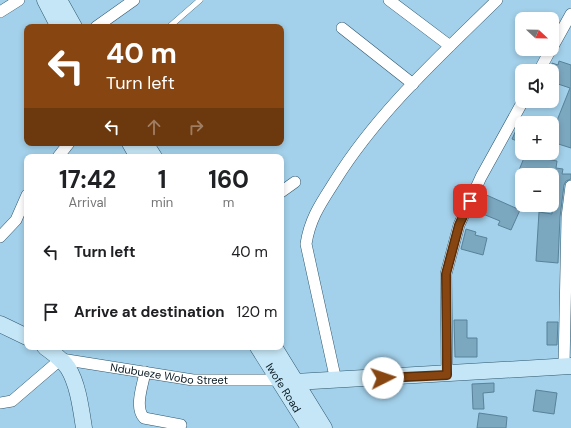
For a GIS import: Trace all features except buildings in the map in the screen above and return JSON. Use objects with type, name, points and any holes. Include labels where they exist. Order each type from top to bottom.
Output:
[{"type":"street","points":[[0,12],[19,0]]},
{"type":"street","points":[[45,0],[57,24]]},
{"type":"street","points":[[59,0],[72,24]]},
{"type":"street","points":[[100,24],[134,0]]},
{"type":"street","points":[[389,0],[450,46]]},
{"type":"street","points":[[336,381],[306,244],[309,226],[321,202],[351,155],[378,121],[450,46],[497,0]]},
{"type":"street","points":[[559,35],[571,14]]},
{"type":"street","points":[[342,28],[413,84]]},
{"type":"street","points":[[447,375],[446,274],[459,225],[481,177],[519,108]]},
{"type":"street","points":[[60,154],[67,146]]},
{"type":"street","points":[[284,190],[296,182]]},
{"type":"street","points":[[295,382],[447,375],[567,367],[567,217],[571,186]]},
{"type":"street","points":[[0,237],[16,220],[24,202]]},
{"type":"street","points":[[0,324],[24,336]]},
{"type":"street","points":[[49,350],[61,359],[68,368],[74,384],[84,428]]},
{"type":"street","name":"Iwofe Road","points":[[260,350],[309,428]]},
{"type":"street","name":"Iwofe Road","points":[[276,350],[324,428]]},
{"type":"street","points":[[0,403],[12,401],[61,359]]},
{"type":"street","name":"Ndubueze Wobo Street","points":[[61,359],[193,380],[279,380]]},
{"type":"street","points":[[145,372],[139,405],[140,414],[144,418],[181,425]]},
{"type":"lane","points":[[172,24],[200,0]]},
{"type":"route","points":[[383,378],[447,375],[446,274],[459,225],[470,201]]}]
